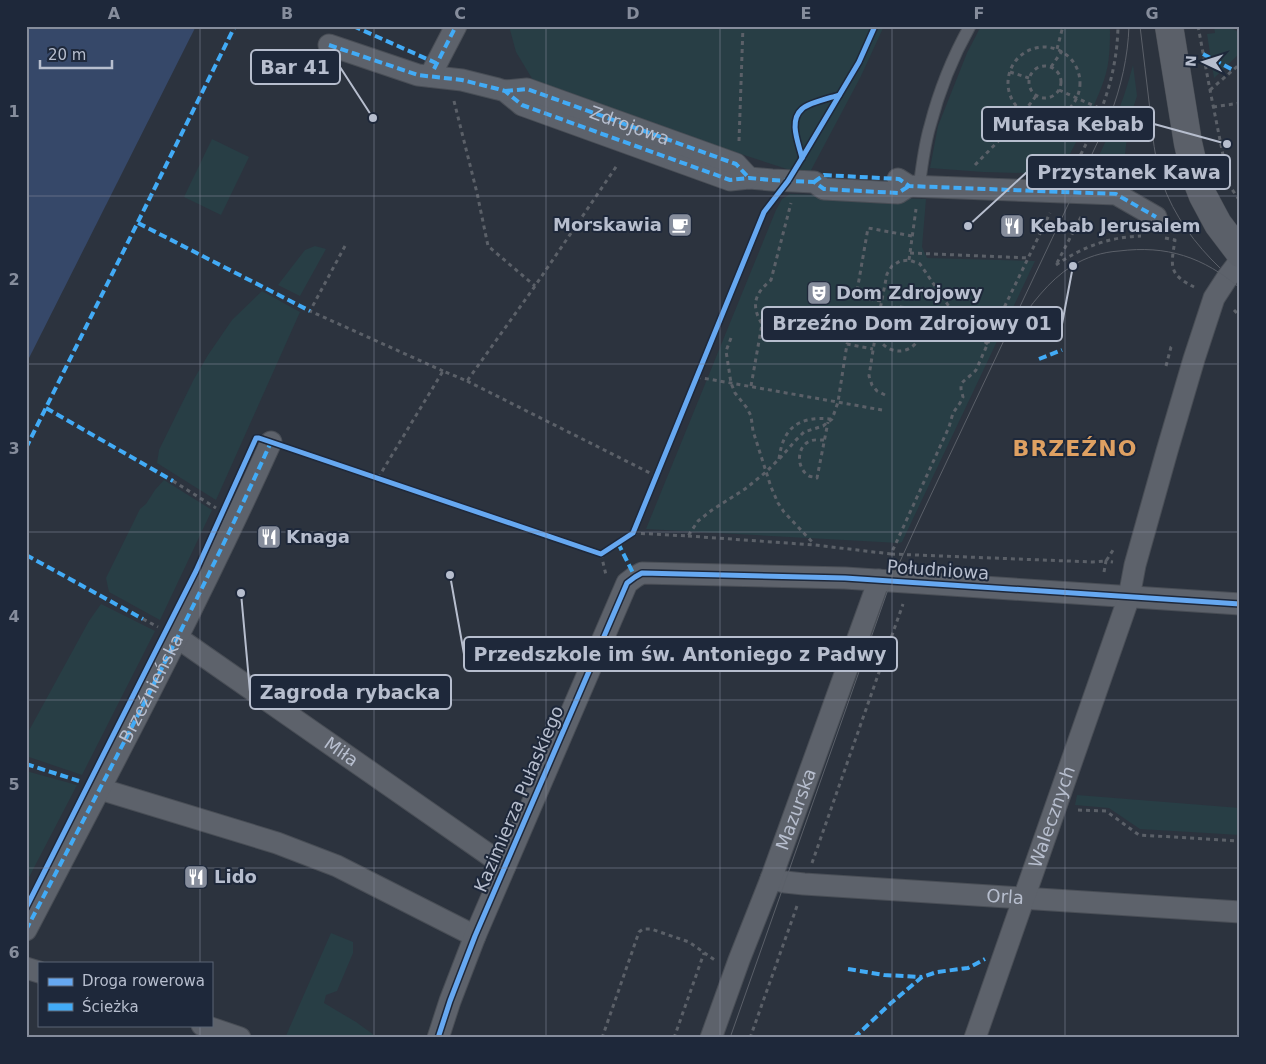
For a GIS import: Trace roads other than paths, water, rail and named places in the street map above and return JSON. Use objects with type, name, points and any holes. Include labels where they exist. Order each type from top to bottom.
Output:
[{"type":"street","points":[[436,69],[456,26]]},
{"type":"street","points":[[1169,26],[1188,143],[1196,178],[1218,224],[1240,254]]},
{"type":"street","name":"Zdrojowa","points":[[329,46],[418,75],[436,69],[505,91],[527,89],[742,171],[772,180],[805,181],[824,189],[870,192],[898,193],[914,187],[1116,194],[1154,230]]},
{"type":"street","name":"Zdrojowa","points":[[505,91],[522,105],[730,180],[742,171]]},
{"type":"street","points":[[1129,597],[1134,565],[1194,359],[1214,298],[1240,262]]},
{"type":"street","name":"Brzeźnieńska","points":[[26,930],[178,638],[236,520],[271,442]]},
{"type":"street","name":"Południowa","points":[[635,577],[642,573],[845,578],[1240,604]]},
{"type":"street","name":"Kazimierza Pułaskiego","points":[[438,1038],[475,936],[627,583],[635,577]]},
{"type":"street","name":"Mazurska","points":[[710,1038],[771,879],[879,580]]},
{"type":"street","name":"Walecznych","points":[[976,1038],[1129,597]]},
{"type":"street","name":"Miła","points":[[178,638],[505,866]]},
{"type":"street","points":[[100,789],[277,843],[337,866],[475,936]]},
{"type":"street","name":"Orla","points":[[771,879],[804,884],[1240,912]]},
{"type":"street","points":[[26,968],[38,972]]},
{"type":"street","points":[[205,1026],[240,1038]]},
{"type":"lane","points":[[914,187],[939,95],[959,45],[970,26]]},
{"type":"water","points":[[26,26],[196,26],[26,364]]},
{"type":"tram line","points":[[730,1038],[891,581],[1110,116],[1123,72],[1129,26]]},
{"type":"tram line","points":[[1140,26],[1153,137],[1162,182],[1186,229],[1220,268]]},
{"type":"tram line","points":[[1015,328],[1040,294],[1063,272],[1083,260],[1107,252],[1153,250],[1184,256],[1212,268],[1240,288]]},
{"type":"place","name":"Bar 41","points":[[373,118]]},
{"type":"place","name":"Mufasa Kebab","points":[[1227,144]]},
{"type":"place","name":"Morskawia","points":[[680,225]]},
{"type":"place","name":"Przystanek Kawa","points":[[968,226]]},
{"type":"place","name":"Kebab Jerusalem","points":[[1012,226]]},
{"type":"place","name":"Brzeźno Dom Zdrojowy 01","points":[[1073,266]]},
{"type":"place","name":"Dom Zdrojowy","points":[[819,293]]},
{"type":"place","name":"Knaga","points":[[269,537]]},
{"type":"place","name":"Przedszkole im św. Antoniego z Padwy","points":[[450,575]]},
{"type":"place","name":"Zagroda rybacka","points":[[241,593]]},
{"type":"place","name":"Lido","points":[[196,877]]},
{"type":"district","name":"BRZEŹNO","points":[[1075,448]]}]
